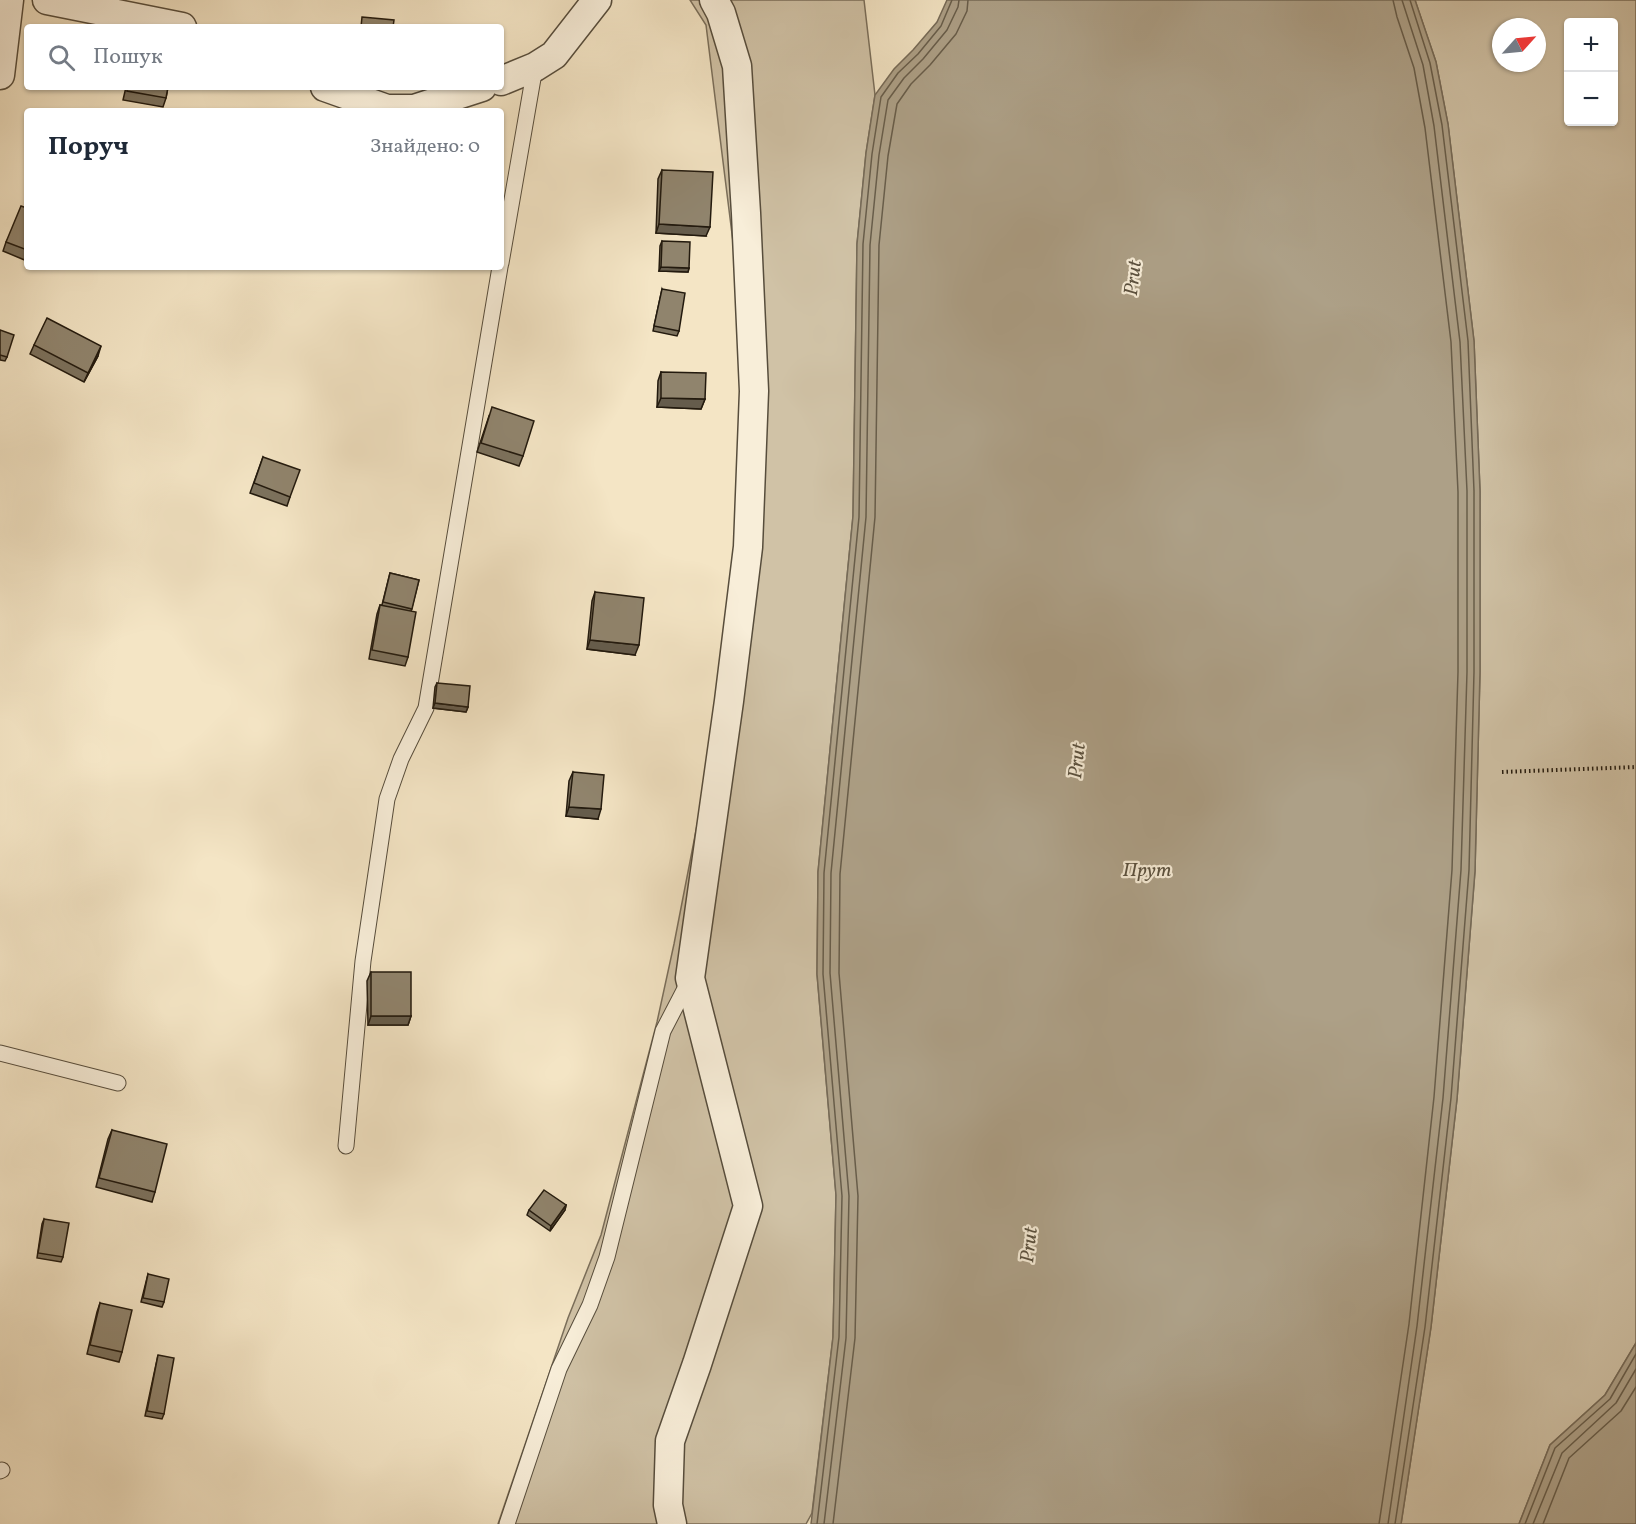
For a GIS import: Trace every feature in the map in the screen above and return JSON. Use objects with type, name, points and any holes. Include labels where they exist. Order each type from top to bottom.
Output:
[{"type":"street","points":[[0,75],[9,0]]},
{"type":"street","points":[[47,0],[167,24]]},
{"type":"street","points":[[504,80],[535,67],[554,55],[597,0]]},
{"type":"street","points":[[672,1524],[668,1505],[670,1441],[698,1364],[748,1206],[690,978],[748,547],[753,402],[746,213],[737,66],[719,4]]},
{"type":"street","points":[[333,90],[384,108]]},
{"type":"street","points":[[417,108],[473,90]]},
{"type":"lane","points":[[504,248],[535,67]]},
{"type":"lane","points":[[346,1146],[363,961],[387,799],[401,759],[426,708],[500,270]]},
{"type":"lane","points":[[507,1524],[559,1369],[590,1305],[607,1257],[663,1031],[690,978]]},
{"type":"lane","points":[[0,1053],[118,1083]]},
{"type":"path","points":[[1502,772],[1636,767]]},
{"type":"shaded area","points":[[690,0],[864,0],[875,95],[866,153],[857,244],[853,516],[818,872],[817,974],[836,1195],[833,1337],[812,1513],[806,1524],[498,1524],[568,1318],[601,1235],[657,1022],[727,671],[744,519],[737,274],[706,25]]},
{"type":"shaded area","points":[[1415,0],[1636,0],[1636,1343],[1605,1395],[1550,1445],[1519,1524],[1401,1524],[1431,1327],[1457,1099],[1475,871],[1480,672],[1480,491],[1474,341],[1448,124],[1436,62]]},
{"type":"water","name":"Прут","points":[[947,0],[1415,0],[1436,62],[1448,124],[1474,341],[1480,491],[1480,672],[1475,871],[1457,1099],[1431,1327],[1401,1524],[811,1524],[833,1337],[836,1195],[817,974],[818,872],[853,516],[857,244],[866,153],[875,95],[894,69],[937,22]]},
{"type":"water","points":[[1636,1343],[1636,1524],[1519,1524],[1550,1445],[1605,1395]]},
{"type":"building","points":[[362,17],[394,20],[393,24],[361,24]]},
{"type":"building","points":[[127,90],[167,90],[166,98]]},
{"type":"building","points":[[662,170],[713,172],[710,227],[659,224]]},
{"type":"building","points":[[21,206],[24,207],[24,249],[6,242]]},
{"type":"building","points":[[662,241],[690,242],[689,268],[661,267]]},
{"type":"building","points":[[662,289],[685,293],[679,331],[654,326]]},
{"type":"building","points":[[47,318],[101,346],[88,373],[34,345]]},
{"type":"building","points":[[0,330],[14,335],[7,357],[0,355]]},
{"type":"building","points":[[661,372],[706,373],[705,399],[661,398]]},
{"type":"building","points":[[492,407],[534,421],[523,456],[481,443]]},
{"type":"building","points":[[263,457],[300,470],[290,497],[254,483]]},
{"type":"building","points":[[390,573],[419,580],[412,609],[383,602]]},
{"type":"building","points":[[595,592],[644,598],[639,645],[590,640]]},
{"type":"building","points":[[380,605],[416,612],[408,657],[372,650]]},
{"type":"building","points":[[437,683],[470,686],[468,707],[435,703]]},
{"type":"building","points":[[573,772],[604,775],[601,809],[569,807]]},
{"type":"building","points":[[371,972],[411,972],[411,1016],[371,1016]]},
{"type":"building","points":[[112,1130],[167,1144],[155,1192],[99,1178]]},
{"type":"building","points":[[544,1190],[566,1205],[551,1226],[529,1210]]},
{"type":"building","points":[[44,1219],[69,1223],[63,1257],[38,1253]]},
{"type":"building","points":[[148,1274],[169,1279],[164,1302],[143,1298]]},
{"type":"building","points":[[100,1303],[132,1310],[122,1352],[90,1345]]},
{"type":"building","points":[[158,1355],[174,1358],[164,1414],[147,1411]]},
{"type":"water label","name":"Prut","points":[[1134,278]]},
{"type":"water label","name":"Prut","points":[[1078,761]]},
{"type":"water label","name":"Prut","points":[[1030,1245]]}]
